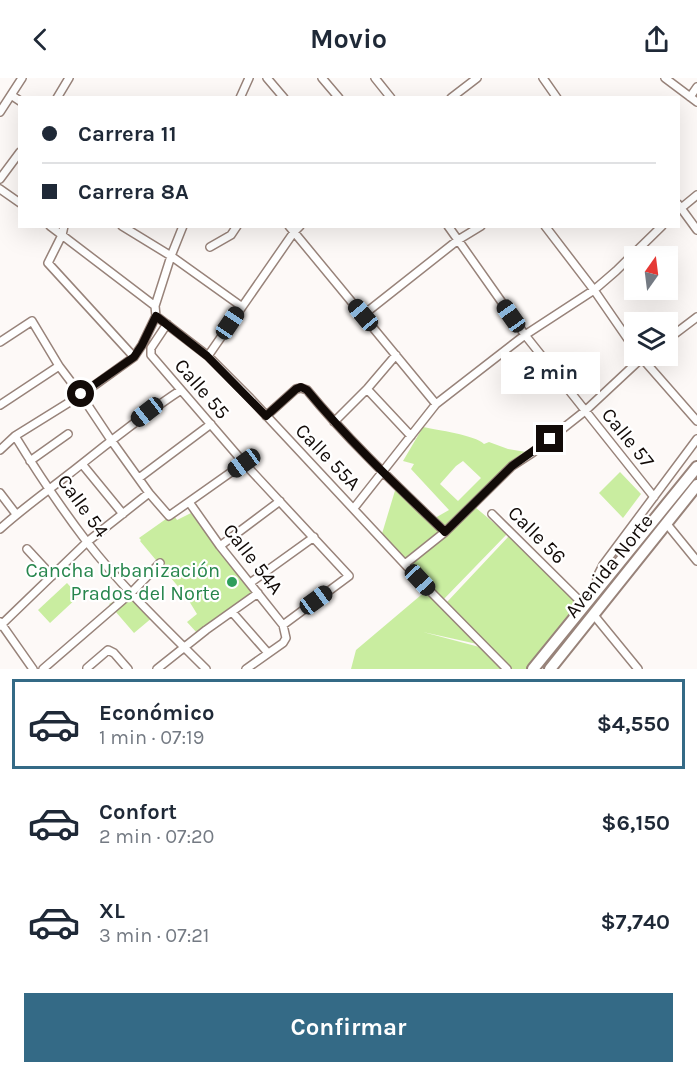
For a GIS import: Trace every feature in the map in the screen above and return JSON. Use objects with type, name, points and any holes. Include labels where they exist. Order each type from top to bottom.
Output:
[{"type":"main road","name":"Avenida Norte","points":[[533,669],[697,467]]},
{"type":"main road","name":"Avenida Norte","points":[[549,669],[697,485]]},
{"type":"street","points":[[0,112],[22,78]]},
{"type":"street","points":[[58,96],[69,78]]},
{"type":"street","points":[[241,96],[249,78]]},
{"type":"street","points":[[267,78],[282,96]]},
{"type":"street","points":[[322,78],[337,96]]},
{"type":"street","points":[[375,78],[389,96]]},
{"type":"street","points":[[454,96],[477,78]]},
{"type":"street","points":[[543,78],[556,96]]},
{"type":"street","points":[[665,78],[697,102]]},
{"type":"street","points":[[690,96],[697,87]]},
{"type":"street","points":[[11,95],[18,100]]},
{"type":"street","points":[[0,178],[18,155]]},
{"type":"street","points":[[0,189],[18,202]]},
{"type":"street","points":[[680,206],[697,195]]},
{"type":"street","points":[[680,208],[697,230]]},
{"type":"street","points":[[53,228],[155,306]]},
{"type":"street","points":[[64,228],[48,263],[134,357]]},
{"type":"street","points":[[125,228],[171,256],[241,306]]},
{"type":"street","points":[[0,450],[15,436],[134,357],[156,316],[155,306],[182,228]]},
{"type":"street","points":[[210,247],[231,235],[236,228]]},
{"type":"street","name":"Calle 57","points":[[450,228],[525,335],[654,497]]},
{"type":"street","points":[[363,315],[459,240],[478,228]]},
{"type":"street","points":[[547,228],[624,334]]},
{"type":"street","points":[[354,508],[436,404],[525,335],[594,290],[660,228]]},
{"type":"street","points":[[207,356],[291,229],[436,404]]},
{"type":"street","name":"Calle 55A","points":[[156,316],[207,356],[507,669]]},
{"type":"street","points":[[678,331],[697,317]]},
{"type":"street","points":[[0,342],[32,321],[59,366],[81,394],[148,493],[169,516],[244,463]]},
{"type":"street","name":"Calle 55","points":[[166,324],[151,348],[150,355],[244,463],[350,576],[283,625]]},
{"type":"street","points":[[334,422],[367,389],[396,355]]},
{"type":"street","points":[[0,405],[59,366]]},
{"type":"street","points":[[405,564],[445,532],[512,466],[585,411],[632,366]]},
{"type":"street","points":[[650,366],[697,421]]},
{"type":"street","points":[[266,416],[296,389],[301,387],[307,390],[334,422],[445,532]]},
{"type":"street","points":[[367,389],[411,436]]},
{"type":"street","points":[[0,529],[147,412],[180,390]]},
{"type":"street","points":[[139,478],[211,424]]},
{"type":"street","points":[[30,461],[68,434]]},
{"type":"street","name":"Calle 54","points":[[15,436],[49,490],[87,542],[153,617],[206,669]]},
{"type":"street","name":"Avenida Norte","points":[[595,593],[597,577],[603,565],[697,439]]},
{"type":"street","points":[[82,464],[123,514]]},
{"type":"street","points":[[0,493],[16,514]]},
{"type":"street","points":[[33,669],[1,624],[87,542],[148,493]]},
{"type":"street","points":[[220,546],[280,501]]},
{"type":"street","name":"Calle 54A","points":[[189,502],[220,546],[283,625],[286,638],[283,643],[268,653]]},
{"type":"street","name":"Calle 56","points":[[492,514],[585,606]]},
{"type":"street","points":[[666,523],[697,561]]},
{"type":"street","points":[[250,583],[315,537]]},
{"type":"street","points":[[27,549],[52,576]]},
{"type":"street","points":[[43,669],[132,592],[160,563]]},
{"type":"street","points":[[157,669],[258,593]]},
{"type":"street","points":[[232,612],[268,653],[246,669]]},
{"type":"street","points":[[593,614],[638,669]]},
{"type":"street","points":[[87,668],[108,650],[114,653],[128,669]]},
{"type":"green space","points":[[423,427],[464,435],[484,444],[489,442],[508,449],[526,452],[516,458],[518,460],[479,494],[475,507],[507,534],[442,601],[429,588],[433,583],[410,568],[381,537],[397,484],[435,518],[449,510],[411,469],[414,464],[403,461]],"holes":[[[463,461],[481,478],[458,501],[440,484]]]},
{"type":"green space","points":[[620,472],[641,494],[623,518],[599,493]]},
{"type":"green space","points":[[191,513],[252,593],[198,634],[187,622],[197,614],[186,596],[139,538],[173,514],[177,520]]},
{"type":"green space","points":[[509,536],[576,597],[562,627],[527,669],[511,669],[447,602]]},
{"type":"green space","points":[[67,583],[79,596],[50,623],[38,610]]},
{"type":"green space","points":[[427,590],[477,644],[423,632],[483,648],[503,669],[351,669],[356,650]]},
{"type":"green space","points":[[132,592],[153,617],[134,633],[109,604]]},
{"type":"place","name":"Cancha Urbanización Prados del Norte","points":[[232,582]]},
{"type":"route","points":[[81,394],[134,357],[156,316],[207,356],[266,416],[296,389],[301,387],[307,390],[350,439],[445,532],[512,466],[550,439]]}]
